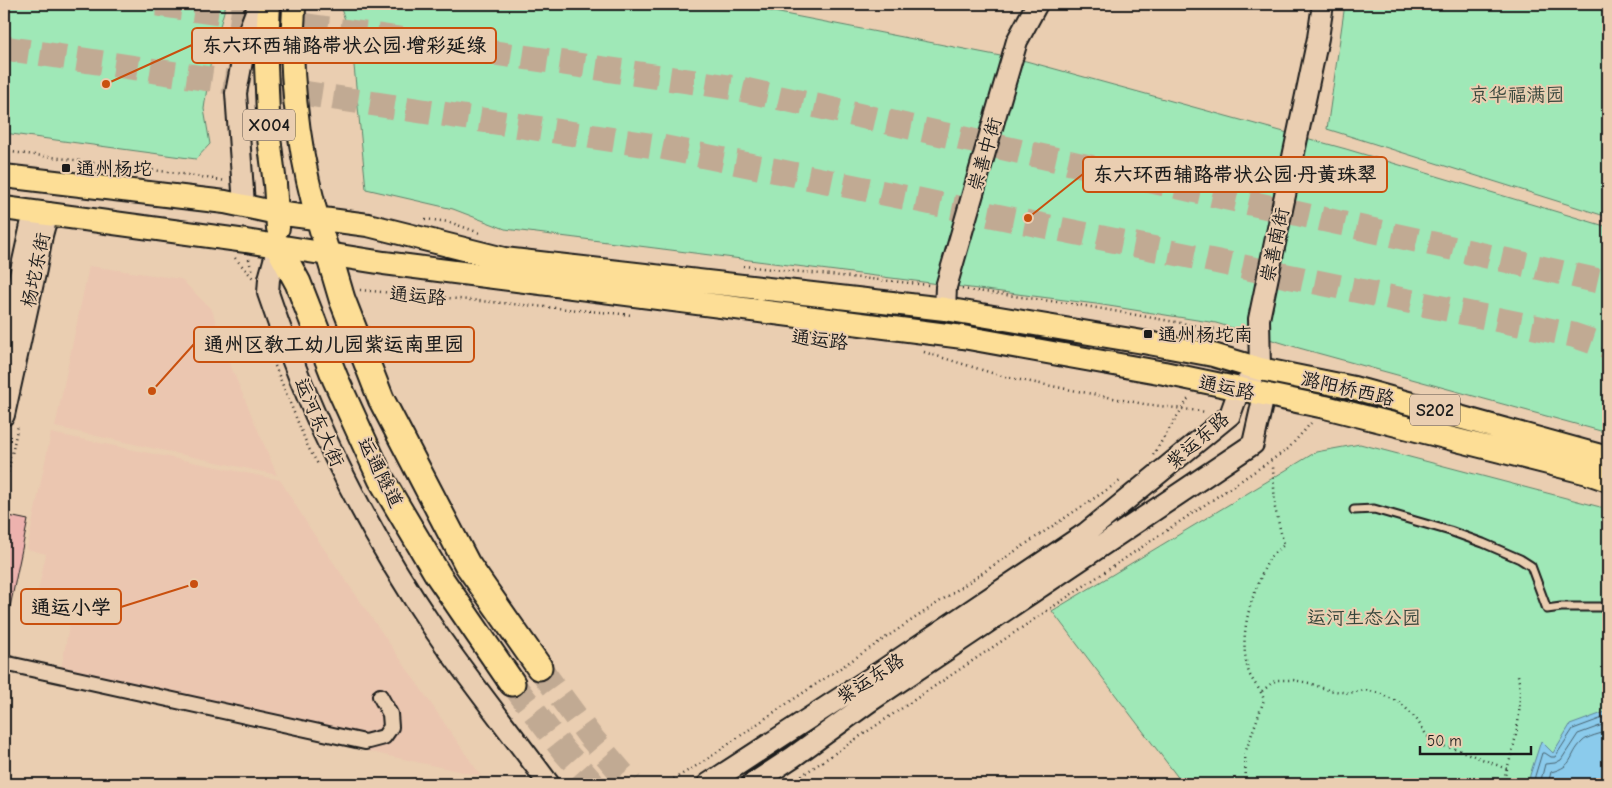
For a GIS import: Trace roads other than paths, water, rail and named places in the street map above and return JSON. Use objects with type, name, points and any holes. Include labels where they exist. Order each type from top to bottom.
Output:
[{"type":"highway","name":"运通隧道","points":[[278,246],[298,283],[335,378],[381,478],[438,575],[512,683]]},
{"type":"highway","name":"运通隧道","points":[[329,254],[339,288],[381,400],[467,564],[539,667]]},
{"type":"main road","points":[[4,176],[225,202],[244,200],[236,93],[246,36],[260,4]]},
{"type":"main road","name":"运河东大街","points":[[269,4],[266,65],[269,138],[275,184],[278,246],[269,279],[268,293],[275,315],[322,429],[374,531],[437,632],[549,784]]},
{"type":"main road","name":"X004","points":[[294,4],[292,49],[299,135],[316,217],[329,254]]},
{"type":"main road","name":"崇善中街","points":[[945,309],[946,287],[1017,41],[1037,4]]},
{"type":"main road","name":"崇善南街","points":[[1260,369],[1259,319],[1318,38],[1323,4]]},
{"type":"main road","name":"通运路","points":[[244,200],[277,213],[380,227],[504,259],[945,309],[1213,355],[1260,369]]},
{"type":"main road","name":"通运路","points":[[4,208],[329,254],[964,337],[1264,395]]},
{"type":"main road","name":"杨坨东街","points":[[4,348],[30,234],[41,212]]},
{"type":"main road","name":"杨坨东街","points":[[4,415],[36,269],[42,235],[41,212]]},
{"type":"main road","name":"紫运东路","points":[[708,784],[883,670],[1086,533],[1230,415],[1239,390],[1260,369]]},
{"type":"main road","name":"紫运东路","points":[[752,784],[869,702],[1253,444],[1264,395],[1260,369]]},
{"type":"main road","name":"潞阳桥西路","points":[[1260,369],[1354,388],[1608,458]]},
{"type":"main road","name":"潞阳桥西路","points":[[1264,395],[1325,407],[1588,473],[1608,480]]},
{"type":"street","points":[[4,663],[365,742],[384,737],[391,727],[390,714],[380,696]]},
{"type":"lane","points":[[1354,510],[1374,509],[1450,531],[1520,559],[1531,566],[1547,609],[1561,607],[1608,607]]},
{"type":"water","points":[[1608,711],[1608,784],[1529,784],[1541,741],[1553,753],[1570,725]]},
{"type":"tunnel","points":[[157,4],[736,88],[1608,283]]},
{"type":"tunnel","points":[[4,48],[661,147],[1573,335],[1608,347]]},
{"type":"tunnel","points":[[539,667],[589,735],[631,784]]},
{"type":"tunnel","points":[[512,683],[564,751],[593,784]]},
{"type":"place","name":"东六环西辅路带状公园·增彩延绿","points":[[106,84]]},
{"type":"place","name":"通州杨坨","points":[[66,168]]},
{"type":"place","name":"东六环西辅路带状公园·丹黄珠翠","points":[[1028,218]]},
{"type":"place","name":"通州杨坨南","points":[[1148,334]]},
{"type":"place","name":"通州区教工幼儿园紫运南里园","points":[[152,391]]},
{"type":"place","name":"通运小学","points":[[194,584]]},
{"type":"park label","name":"京华福满园","points":[[1517,94]]},
{"type":"park label","name":"运河生态公园","points":[[1364,617]]}]
